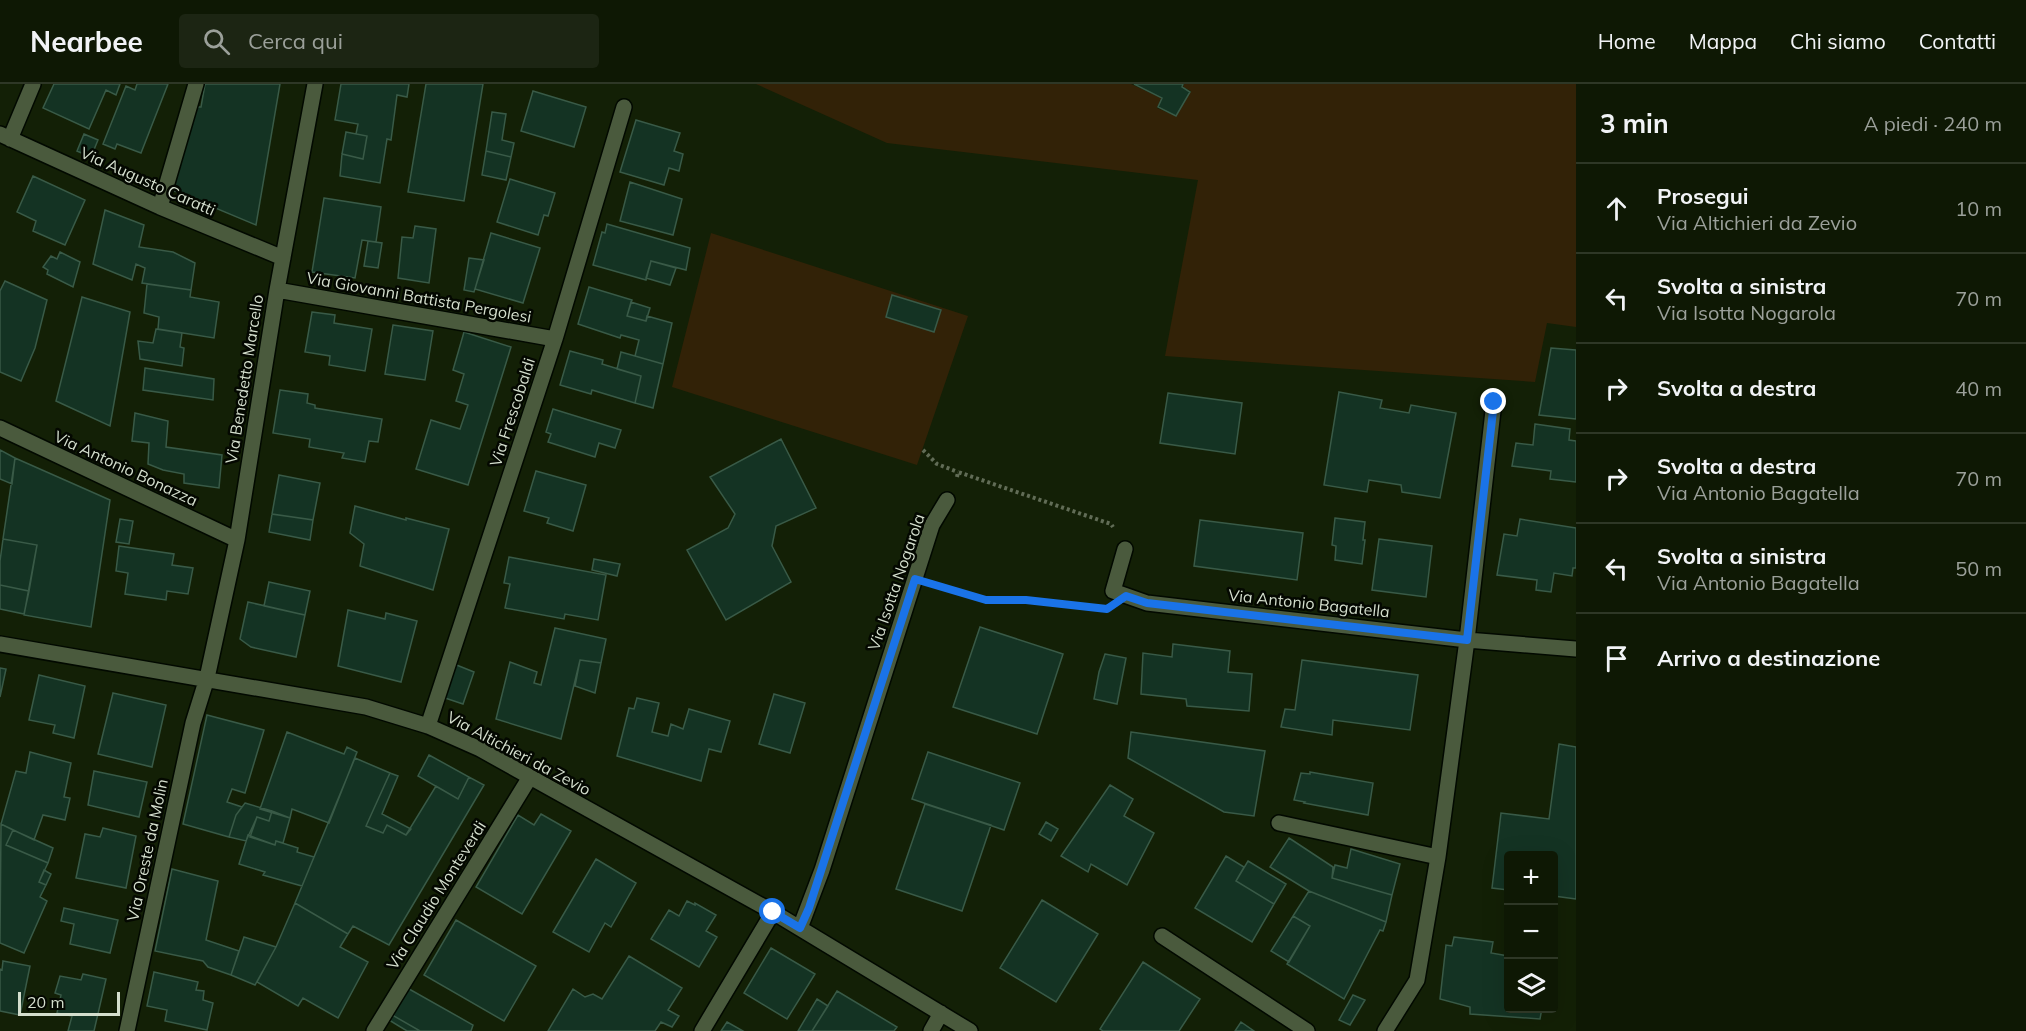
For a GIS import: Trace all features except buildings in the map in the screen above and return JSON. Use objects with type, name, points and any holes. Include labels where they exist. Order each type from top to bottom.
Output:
[{"type":"street","points":[[5,136],[33,84]]},
{"type":"street","points":[[160,207],[196,84]]},
{"type":"street","name":"Via Benedetto Marcello","points":[[207,678],[237,540],[276,290],[315,84]]},
{"type":"street","name":"Via Frescobaldi","points":[[428,726],[555,339],[624,107]]},
{"type":"street","name":"Via Augusto Caratti","points":[[5,136],[160,207],[283,258]]},
{"type":"street","name":"Via Giovanni Battista Pergolesi","points":[[276,290],[555,339]]},
{"type":"street","points":[[1385,1031],[1417,980],[1438,857],[1467,640],[1494,402]]},
{"type":"street","name":"Via Antonio Bonazza","points":[[0,428],[237,540]]},
{"type":"street","name":"Via Isotta Nogarola","points":[[800,928],[822,870],[932,525],[947,500]]},
{"type":"street","points":[[1125,549],[1113,591],[1126,596]]},
{"type":"street","name":"Via Antonio Bagatella","points":[[1126,596],[1147,603],[1467,640],[1576,649]]},
{"type":"street","name":"Via Altichieri da Zevio","points":[[0,644],[366,707],[428,726],[480,749],[773,912],[970,1031]]},
{"type":"street","name":"Via Oreste da Molin","points":[[127,1031],[193,723],[207,678]]},
{"type":"street","name":"Via Claudio Monteverdi","points":[[374,1031],[530,777]]},
{"type":"street","points":[[1279,823],[1438,857]]},
{"type":"street","points":[[702,1031],[773,912]]},
{"type":"street","points":[[1162,936],[1307,1031]]},
{"type":"street","points":[[931,1031],[941,1013]]},
{"type":"path","points":[[923,450],[937,464],[1111,524],[1125,549]]},
{"type":"path","points":[[947,500],[958,472]]},
{"type":"path","points":[[915,579],[986,600],[1026,600],[1107,609],[1126,596]]},
{"type":"shaded area","points":[[756,84],[1131,84],[1161,98],[1157,108],[1176,116],[1191,91],[1183,87],[1184,84],[1576,84],[1576,327],[1547,323],[1535,382],[1165,356],[1198,180],[887,143]]},
{"type":"shaded area","points":[[711,233],[968,316],[917,465],[672,387]]},
{"type":"route","points":[[773,912],[800,928],[809,908],[915,579],[986,600],[1026,600],[1107,609],[1126,596],[1147,603],[1467,640],[1494,402]]}]
